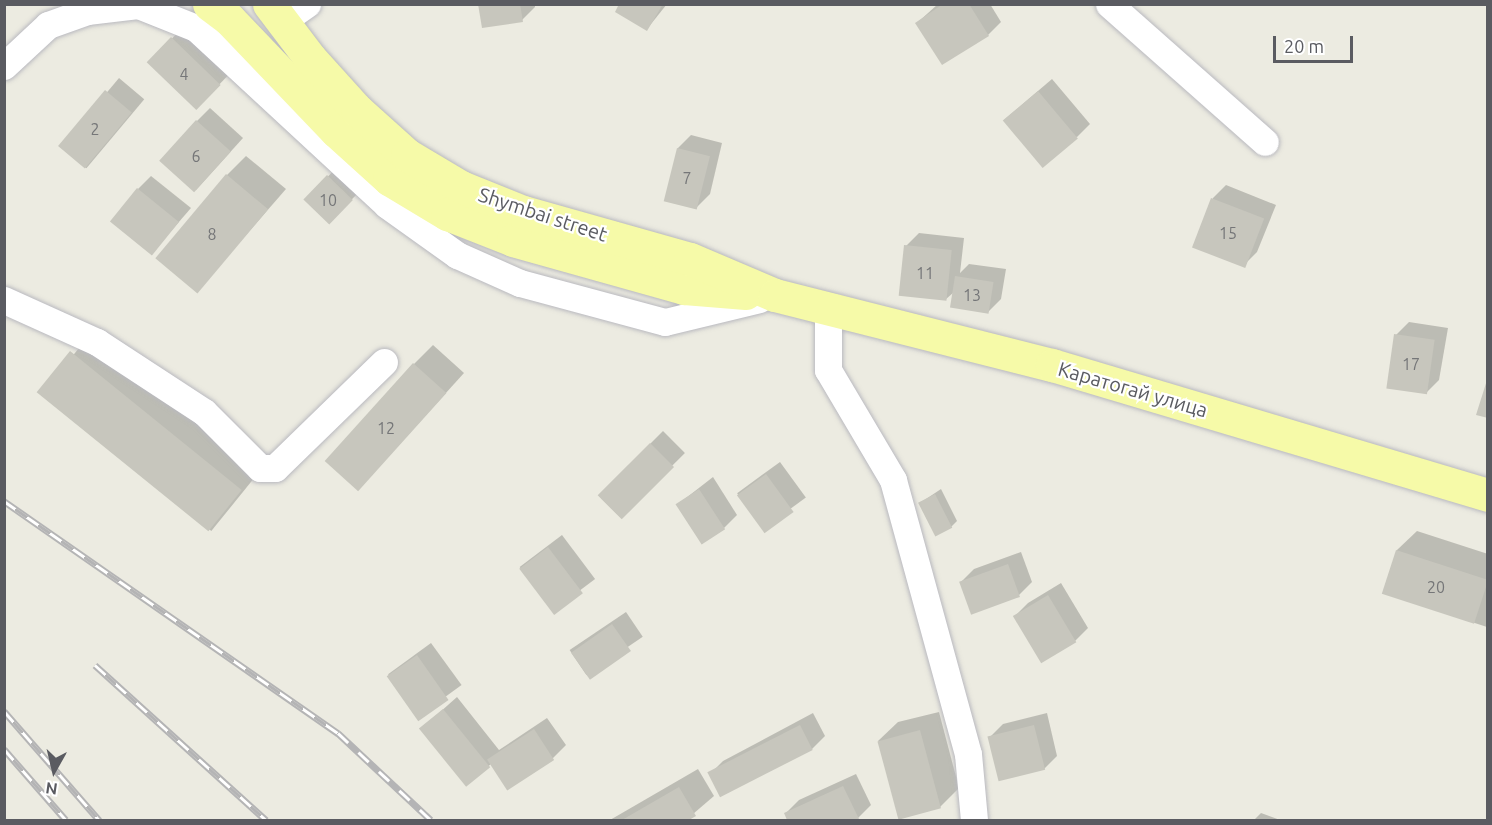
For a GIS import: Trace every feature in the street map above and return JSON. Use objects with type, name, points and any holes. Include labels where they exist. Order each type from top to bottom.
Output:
[{"type":"main road","points":[[209,4],[229,19],[311,105],[389,179],[447,214],[513,240],[684,288],[775,296]]},
{"type":"main road","name":"Shymbai street","points":[[286,10],[357,110],[407,155],[461,187],[523,212],[690,259],[775,296]]},
{"type":"main road","name":"Каратогай улица","points":[[775,296],[1052,365],[1488,495]]},
{"type":"lane","points":[[1109,4],[1265,142]]},
{"type":"lane","points":[[4,66],[48,25],[87,11],[138,5],[196,28],[387,206],[457,255],[520,283],[664,322],[775,296]]},
{"type":"lane","points":[[4,300],[97,342],[204,412],[260,468],[275,468],[384,363]]},
{"type":"lane","points":[[828,309],[828,370],[893,480],[968,754],[974,820]]},
{"type":"building","points":[[478,4],[520,4],[523,22],[482,28]]},
{"type":"building","points":[[619,4],[663,4],[647,31],[615,12]]},
{"type":"building","points":[[943,4],[969,4],[989,36],[942,65],[915,23]]},
{"type":"building","points":[[171,37],[221,85],[196,110],[147,62]]},
{"type":"building","points":[[105,90],[132,112],[85,168],[58,146]]},
{"type":"building","points":[[1038,91],[1078,138],[1043,168],[1003,121]]},
{"type":"building","points":[[196,120],[231,151],[194,192],[159,161]]},
{"type":"building","points":[[677,148],[710,156],[697,210],[664,201]]},
{"type":"building","points":[[226,174],[268,209],[197,294],[155,258]]},
{"type":"building","points":[[327,175],[353,200],[329,224],[303,199]]},
{"type":"building","points":[[137,188],[179,222],[152,255],[110,221]]},
{"type":"building","points":[[1211,198],[1264,218],[1245,268],[1192,247]]},
{"type":"building","points":[[904,245],[952,250],[946,301],[899,296]]},
{"type":"building","points":[[955,276],[994,282],[989,314],[950,308]]},
{"type":"building","points":[[1394,334],[1435,340],[1427,394],[1386,388]]},
{"type":"building","points":[[70,351],[242,490],[208,531],[37,392]]},
{"type":"building","points":[[413,363],[446,393],[358,491],[325,461]]},
{"type":"building","points":[[1488,380],[1488,418],[1476,415]]},
{"type":"building","points":[[650,443],[674,467],[622,519],[598,495]]},
{"type":"building","points":[[766,474],[794,512],[765,533],[737,495]]},
{"type":"building","points":[[699,489],[725,529],[702,545],[676,504]]},
{"type":"building","points":[[935,494],[952,528],[935,536],[918,503]]},
{"type":"building","points":[[548,547],[583,593],[554,615],[519,569]]},
{"type":"building","points":[[1396,550],[1488,580],[1474,624],[1382,594]]},
{"type":"building","points":[[1008,564],[1020,597],[971,615],[959,582]]},
{"type":"building","points":[[1048,595],[1076,642],[1041,663],[1013,616]]},
{"type":"building","points":[[612,624],[631,651],[590,680],[571,653]]},
{"type":"building","points":[[417,655],[449,700],[418,721],[387,676]]},
{"type":"building","points":[[443,709],[490,767],[466,787],[419,729]]},
{"type":"building","points":[[800,725],[813,750],[720,797],[707,772]]},
{"type":"building","points":[[1034,725],[1045,770],[999,781],[987,737]]},
{"type":"building","points":[[534,729],[554,760],[507,791],[487,759]]},
{"type":"building","points":[[920,730],[941,808],[898,820],[877,741]]},
{"type":"building","points":[[843,786],[859,819],[787,820],[784,813]]},
{"type":"building","points":[[679,787],[696,816],[689,820],[622,820]]},
{"type":"railway","points":[[4,501],[338,733],[431,820]]},
{"type":"railway","points":[[95,665],[266,820]]},
{"type":"railway","points":[[4,711],[99,820]]},
{"type":"railway","points":[[4,749],[66,820]]}]
